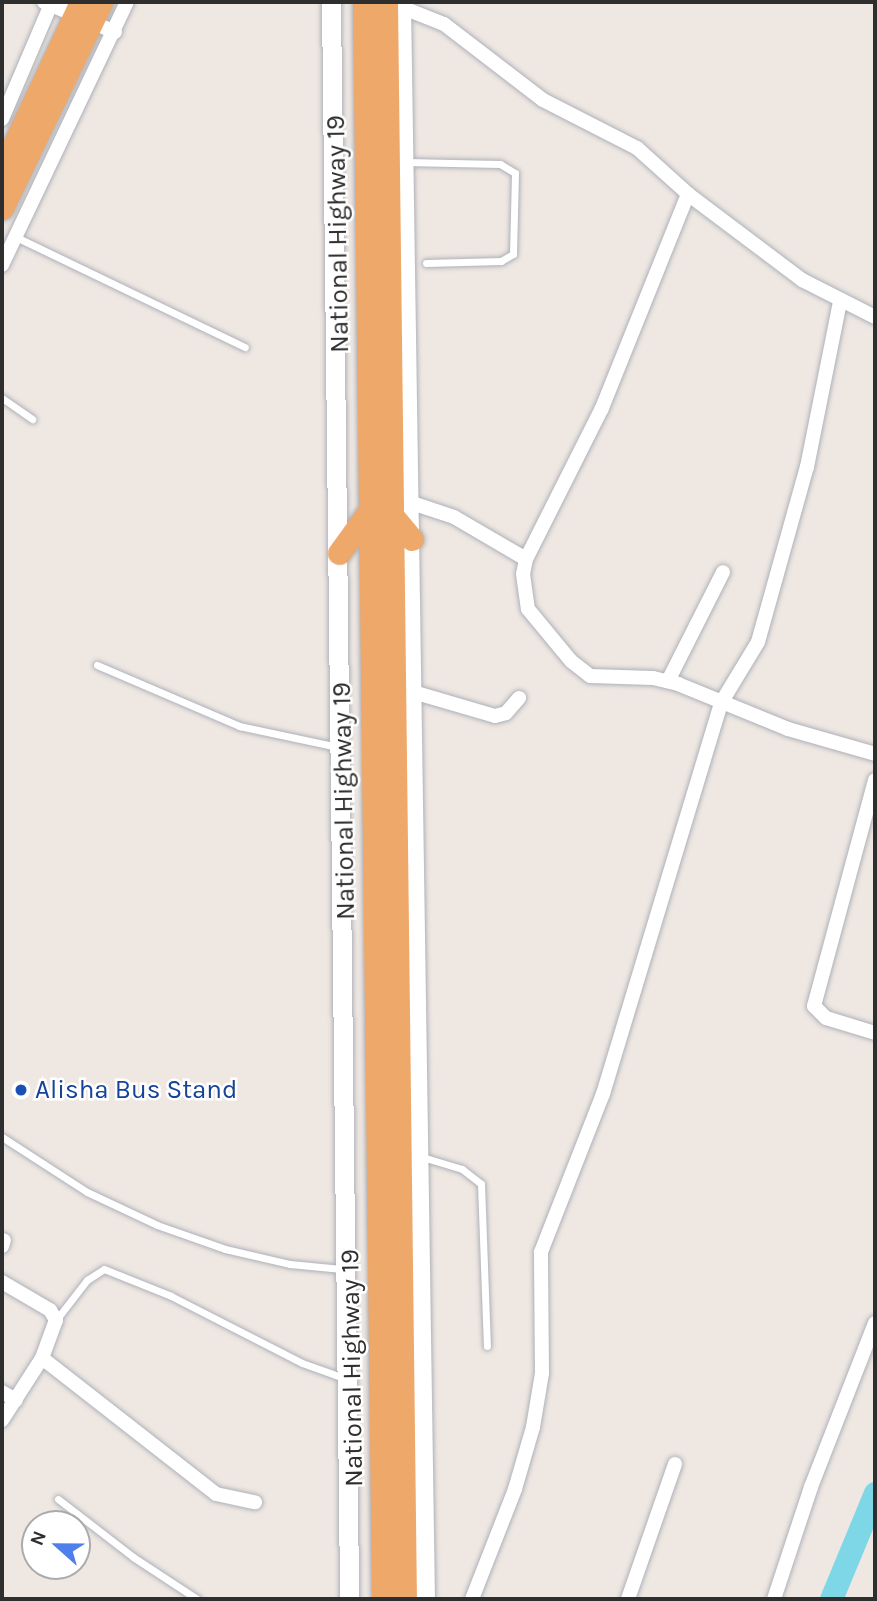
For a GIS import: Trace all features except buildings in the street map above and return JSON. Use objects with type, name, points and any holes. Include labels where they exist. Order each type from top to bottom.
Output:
[{"type":"highway","name":"National Highway 19","points":[[363,2],[379,513],[383,1599]]},
{"type":"highway","points":[[396,4],[379,513],[405,1599]]},
{"type":"highway","points":[[2,170],[87,10]]},
{"type":"highway","points":[[2,208],[87,10]]},
{"type":"highway","points":[[339,554],[379,513]]},
{"type":"highway","points":[[379,513],[412,539]]},
{"type":"main road","points":[[331,2],[342,747],[349,1599]]},
{"type":"main road","points":[[396,4],[404,162],[412,503],[425,1599]]},
{"type":"street","points":[[2,265],[127,2]]},
{"type":"street","points":[[2,119],[49,3],[87,10],[115,32]]},
{"type":"street","points":[[396,4],[444,24],[543,100],[637,148],[688,194],[802,280],[840,302],[875,317]]},
{"type":"street","points":[[688,194],[602,408],[526,559],[523,574],[528,609],[571,661],[598,679],[668,681],[788,729],[875,754]]},
{"type":"street","points":[[472,1599],[515,1489],[533,1427],[542,1373],[541,1252],[610,1073],[721,703],[758,642],[807,467],[840,302]]},
{"type":"street","points":[[412,503],[466,523],[526,559]]},
{"type":"street","points":[[668,681],[723,572]]},
{"type":"street","points":[[413,692],[495,716],[506,713],[519,698]]},
{"type":"street","points":[[875,780],[814,1006],[825,1018],[875,1033]]},
{"type":"street","points":[[2,1282],[50,1310],[56,1320],[42,1358],[2,1420]]},
{"type":"street","points":[[775,1599],[811,1486],[875,1323]]},
{"type":"street","points":[[42,1358],[216,1494],[255,1502]]},
{"type":"street","points":[[2,1392],[16,1400]]},
{"type":"street","points":[[628,1599],[675,1464]]},
{"type":"lane","points":[[404,162],[500,164],[515,173],[513,254],[501,261],[426,263]]},
{"type":"lane","points":[[15,237],[245,347]]},
{"type":"lane","points":[[2,398],[32,419]]},
{"type":"lane","points":[[97,665],[239,726],[342,747]]},
{"type":"lane","points":[[2,1137],[87,1192],[157,1226],[225,1249],[290,1264],[347,1270]]},
{"type":"lane","points":[[419,1155],[462,1170],[481,1184],[487,1346]]},
{"type":"lane","points":[[56,1320],[87,1280],[104,1269],[171,1296],[302,1363],[349,1379]]},
{"type":"lane","points":[[58,1499],[133,1558],[197,1599]]},
{"type":"waterway","points":[[831,1599],[875,1493]]},
{"type":"place","name":"Alisha Bus Stand","points":[[21,1090]]}]
